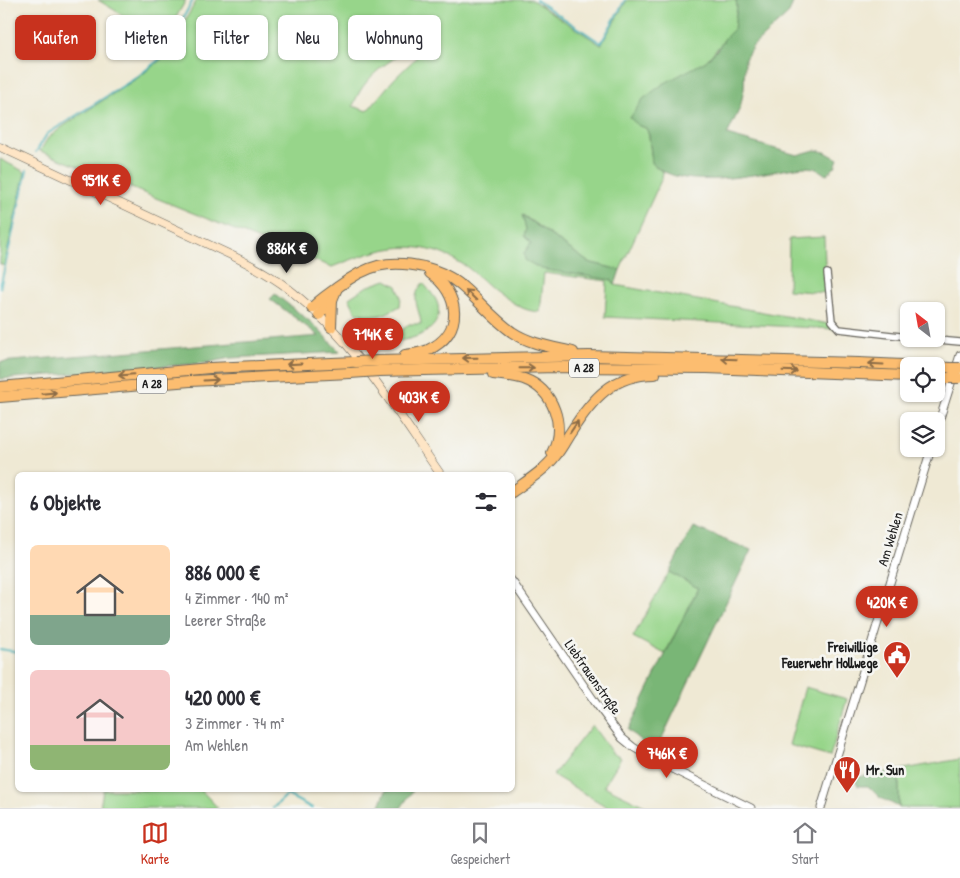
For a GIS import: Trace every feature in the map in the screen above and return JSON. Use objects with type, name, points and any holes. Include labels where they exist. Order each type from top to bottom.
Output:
[{"type":"highway","points":[[315,311],[321,298],[349,278],[371,267],[396,263],[421,267],[436,270],[451,278],[490,314],[524,339],[589,356]]},
{"type":"highway","points":[[378,366],[388,356],[407,355],[427,350],[444,339],[453,325],[454,307],[447,289],[440,279],[421,267]]},
{"type":"highway","points":[[331,326],[332,300],[337,288]]},
{"type":"highway","points":[[315,311],[332,300]]},
{"type":"highway","name":"A 28","points":[[0,397],[199,380],[350,373],[378,366],[589,356],[900,365]]},
{"type":"highway","name":"A 28","points":[[0,387],[210,368],[343,362],[378,366],[460,369],[558,367],[707,368],[900,376]]},
{"type":"highway","points":[[515,490],[546,466],[556,455],[593,401],[610,387],[633,376],[646,374],[694,374],[707,368]]},
{"type":"highway","points":[[460,369],[480,374],[503,375],[524,379],[541,389],[555,411],[558,431],[555,447],[546,466]]},
{"type":"main road","points":[[0,147],[248,263],[290,290],[331,326],[351,349],[378,384],[439,472]]},
{"type":"street","points":[[827,274],[834,326],[839,329],[900,336]]},
{"type":"street","points":[[945,341],[960,342]]},
{"type":"street","points":[[942,412],[960,355]]},
{"type":"street","name":"Am Wehlen","points":[[821,808],[929,457]]},
{"type":"street","name":"Liebfrauenstraße","points":[[515,586],[622,738],[656,761],[751,808]]},
{"type":"green space","points":[[98,0],[186,0],[177,15],[122,15]]},
{"type":"green space","points":[[197,0],[532,0],[601,45],[627,0],[736,0],[734,29],[706,61],[690,72],[639,126],[646,128],[652,158],[657,168],[663,172],[620,270],[588,262],[523,215],[526,229],[613,280],[615,285],[829,324],[834,329],[605,317],[607,281],[544,273],[540,312],[528,310],[518,306],[490,288],[467,267],[449,257],[416,248],[384,250],[332,267],[252,237],[40,151],[48,138],[65,125],[139,77],[160,60],[186,60],[186,19]],"holes":[[[348,15],[441,15],[441,60],[414,60],[394,79],[367,111],[353,106],[363,86],[378,70],[392,60],[348,60]]]},
{"type":"green space","points":[[736,0],[794,0],[789,13],[753,46],[745,59],[744,89],[740,108],[727,135],[797,155],[815,150],[825,152],[838,159],[835,167],[826,175],[816,168],[804,167],[724,178],[683,178],[666,173],[652,163],[649,135],[646,128],[639,126],[630,118],[643,99],[663,84],[706,61],[717,50],[734,29]]},
{"type":"green space","points":[[0,159],[25,172],[4,266],[0,264]]},
{"type":"green space","points":[[522,215],[588,262],[620,270],[615,285],[612,280],[541,269],[525,260],[524,253],[531,243],[524,236],[526,229]]},
{"type":"green space","points":[[824,237],[826,293],[788,290],[789,239]]},
{"type":"green space","points":[[386,280],[397,286],[401,297],[400,306],[389,312],[374,316],[356,312],[349,298],[366,287]]},
{"type":"green space","points":[[423,283],[434,296],[438,305],[438,317],[432,327],[423,334],[398,341],[362,343],[360,335],[376,338],[388,331],[400,332],[409,324],[421,324],[416,299]]},
{"type":"green space","points":[[275,294],[312,323],[340,352],[230,358],[206,363],[0,379],[0,362],[319,336],[270,299]]},
{"type":"green space","points":[[693,527],[751,550],[655,753],[628,730],[698,588],[669,572]]},
{"type":"green space","points":[[669,572],[698,588],[665,654],[633,637]]},
{"type":"green space","points":[[805,687],[847,699],[830,757],[789,745]]},
{"type":"green space","points":[[592,725],[612,753],[621,758],[604,786],[649,808],[609,808],[553,775]]},
{"type":"green space","points":[[960,759],[960,808],[899,808],[899,770]]},
{"type":"green space","points":[[899,770],[899,807],[879,797],[868,786],[858,786],[853,778]]},
{"type":"green space","points":[[103,792],[203,792],[218,808],[100,808]]},
{"type":"green space","points":[[385,792],[412,792],[401,808],[379,808]]},
{"type":"waterway","points":[[36,152],[47,134],[137,77],[161,58],[193,0]]},
{"type":"waterway","points":[[536,0],[601,43],[625,0]]},
{"type":"waterway","points":[[0,288],[27,170]]},
{"type":"waterway","points":[[0,649],[15,652]]},
{"type":"waterway","points":[[273,808],[287,795],[312,808]]},
{"type":"place","name":"Freiwillige Feuerwehr Hollwege","points":[[897,679]]},
{"type":"place","name":"Mr. Sun","points":[[847,794]]}]
